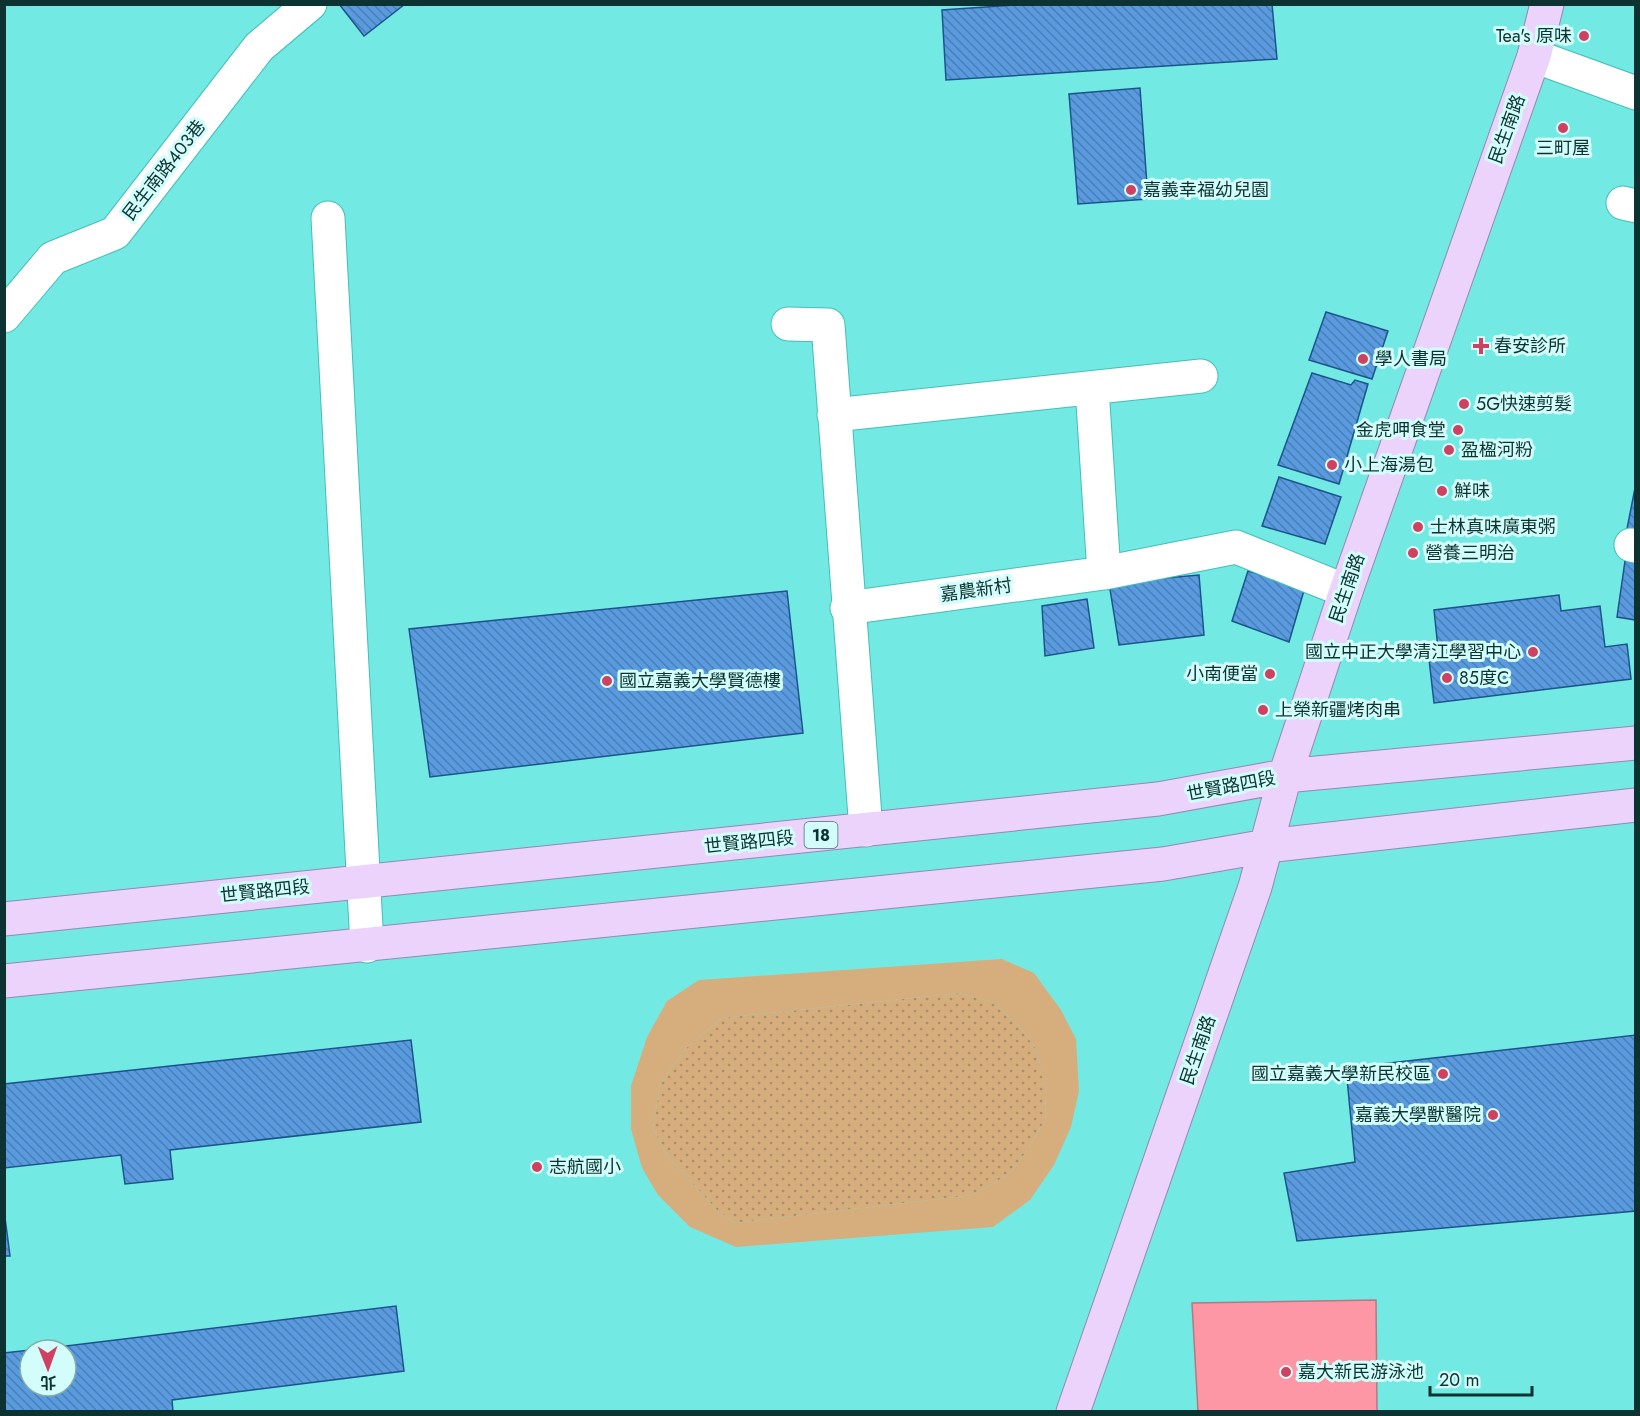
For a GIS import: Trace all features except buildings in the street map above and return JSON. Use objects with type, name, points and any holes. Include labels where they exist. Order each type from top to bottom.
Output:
[{"type":"main road","name":"民生南路","points":[[1073,1412],[1267,846],[1285,776],[1346,591],[1534,56],[1547,4]]},
{"type":"main road","name":"世賢路四段","points":[[4,919],[1158,800],[1285,776],[1635,743]]},
{"type":"main road","points":[[4,981],[1163,864],[1267,846],[1635,805]]},
{"type":"street","name":"民生南路403巷","points":[[4,316],[52,258],[115,233],[260,47],[309,4]]},
{"type":"street","points":[[1534,56],[1635,93]]},
{"type":"street","points":[[328,218],[367,945]]},
{"type":"street","points":[[788,324],[828,326],[847,608],[866,830]]},
{"type":"street","points":[[834,415],[1201,376]]},
{"type":"street","points":[[1092,388],[1104,573]]},
{"type":"street","name":"嘉農新村","points":[[847,608],[1104,573],[1236,547],[1346,591]]},
{"type":"shaded area","points":[[1002,959],[1034,973],[1061,1010],[1076,1039],[1079,1091],[1071,1127],[1054,1165],[1030,1200],[993,1227],[736,1247],[690,1227],[658,1195],[642,1168],[631,1129],[631,1086],[647,1037],[667,1001],[699,980]],"holes":[[[960,993],[992,1002],[1019,1026],[1037,1050],[1046,1091],[1045,1120],[1027,1151],[1009,1174],[973,1195],[735,1223],[718,1211],[667,1156],[653,1128],[660,1084],[687,1047],[722,1018]]]},
{"type":"shaded area","points":[[960,993],[992,1002],[1019,1026],[1037,1050],[1046,1091],[1045,1120],[1027,1151],[1009,1174],[973,1195],[735,1223],[718,1211],[667,1156],[653,1128],[660,1084],[687,1047],[722,1018]]},
{"type":"shaded area","name":"嘉大新民游泳池","points":[[1376,1300],[1377,1411],[1198,1411],[1192,1303]]},
{"type":"place","name":"Tea's 原味","points":[[1584,36]]},
{"type":"place","name":"三町屋","points":[[1563,128]]},
{"type":"place","name":"嘉義幸福幼兒園","points":[[1131,190]]},
{"type":"place","name":"春安診所","points":[[1481,346]]},
{"type":"place","name":"學人書局","points":[[1363,359]]},
{"type":"place","name":"5G快速剪髮","points":[[1464,404]]},
{"type":"place","name":"金虎呷食堂","points":[[1458,430]]},
{"type":"place","name":"盈楹河粉","points":[[1449,450]]},
{"type":"place","name":"小上海湯包","points":[[1332,465]]},
{"type":"place","name":"鮮味","points":[[1442,491]]},
{"type":"place","name":"士林真味廣東粥","points":[[1418,527]]},
{"type":"place","name":"營養三明治","points":[[1413,553]]},
{"type":"place","name":"國立中正大學清江學習中心","points":[[1533,652]]},
{"type":"place","name":"小南便當","points":[[1270,674]]},
{"type":"place","name":"85度C","points":[[1447,678]]},
{"type":"place","name":"國立嘉義大學賢德樓","points":[[607,681]]},
{"type":"place","name":"上榮新疆烤肉串","points":[[1263,710]]},
{"type":"place","name":"國立嘉義大學新民校區","points":[[1443,1074]]},
{"type":"place","name":"嘉義大學獸醫院","points":[[1493,1115]]},
{"type":"place","name":"志航國小","points":[[537,1167]]},
{"type":"place","name":"嘉大新民游泳池","points":[[1286,1372]]}]
